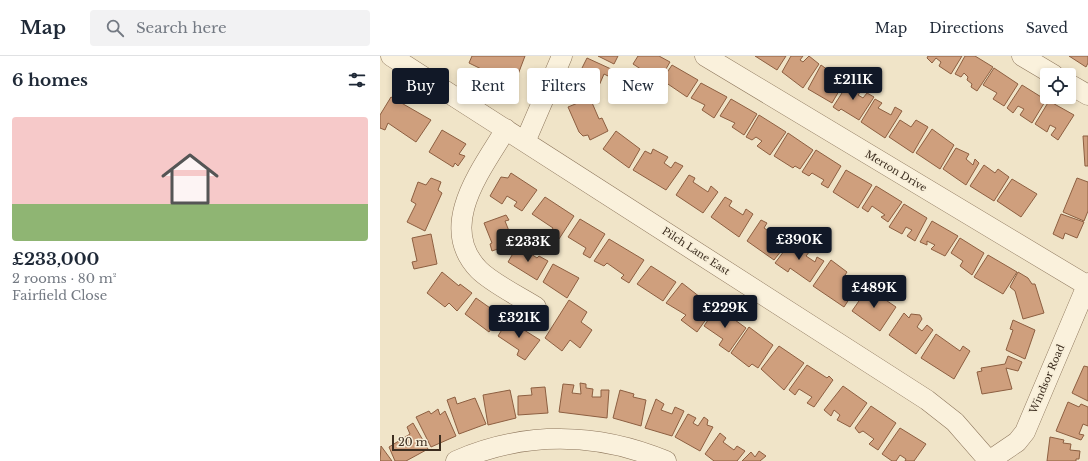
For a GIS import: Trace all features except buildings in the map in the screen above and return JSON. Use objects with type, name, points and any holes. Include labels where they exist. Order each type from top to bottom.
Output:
[{"type":"street","name":"Pilch Lane East","points":[[391,56],[927,400],[954,422],[989,461]]},
{"type":"street","points":[[525,142],[562,56]]},
{"type":"street","name":"Merton Drive","points":[[705,56],[1088,285]]},
{"type":"street","points":[[1022,56],[1042,68]]},
{"type":"street","points":[[1076,88],[1088,95]]},
{"type":"street","points":[[506,129],[470,191],[461,221],[462,239],[470,258],[481,271],[536,307]]},
{"type":"street","name":"Windsor Road","points":[[989,461],[1017,442],[1025,432],[1088,285]]},
{"type":"street","points":[[456,461],[473,453],[503,444],[550,438],[572,438],[612,443],[666,461]]}]
